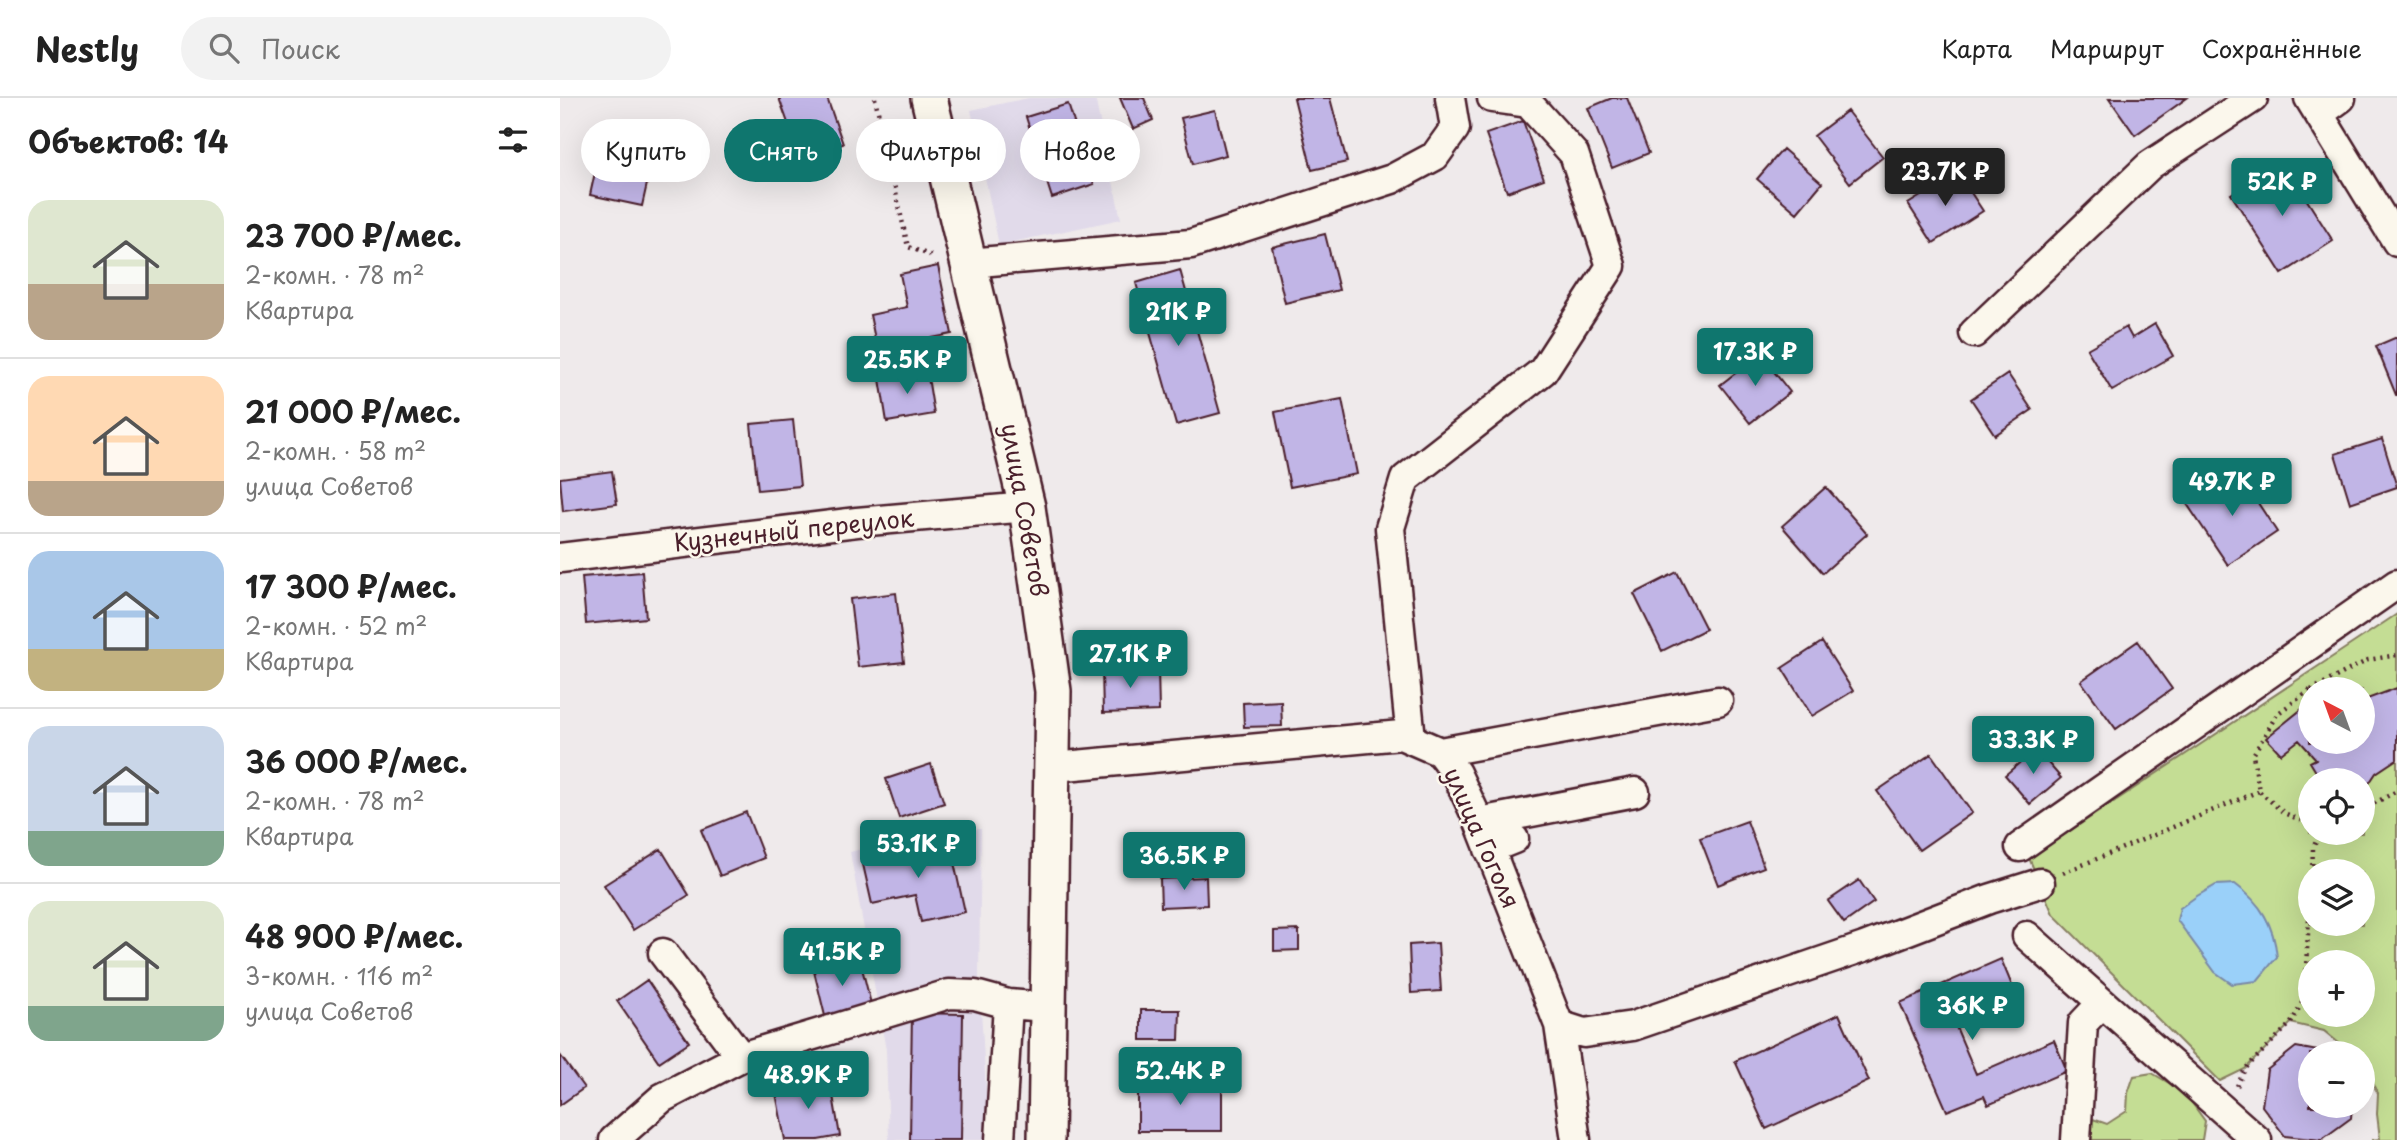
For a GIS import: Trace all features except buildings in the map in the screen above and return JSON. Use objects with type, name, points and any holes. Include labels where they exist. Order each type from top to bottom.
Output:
[{"type":"main road","name":"улица Советов","points":[[929,98],[1027,507],[1053,691],[1054,767],[1046,1007],[1046,1140]]},
{"type":"street","points":[[968,263],[1191,244],[1392,179],[1435,156],[1455,128],[1450,98]]},
{"type":"street","points":[[1411,739],[1390,528],[1405,479],[1543,371],[1611,266],[1574,154],[1528,103],[1492,98]]},
{"type":"street","points":[[1975,333],[2150,165],[2253,98]]},
{"type":"street","points":[[2323,103],[2397,242]]},
{"type":"street","name":"Кузнечный переулок","points":[[560,558],[857,522],[1027,507]]},
{"type":"street","points":[[2020,847],[2397,584]]},
{"type":"street","points":[[1440,752],[1718,701]]},
{"type":"street","name":"улица Гоголя","points":[[1054,767],[1401,735],[1440,752],[1457,773],[1479,822],[1502,844],[1559,1025],[1576,1140]]},
{"type":"street","points":[[1479,822],[1635,792]]},
{"type":"street","points":[[1559,1025],[1584,1033],[1633,1026],[2040,883]]},
{"type":"street","points":[[2027,936],[2257,1140]]},
{"type":"street","points":[[663,953],[741,1057]]},
{"type":"street","points":[[614,1140],[662,1098],[741,1057],[949,995],[975,995],[1008,1004],[1046,1007]]},
{"type":"street","points":[[2076,1140],[2084,1023],[2102,1003]]},
{"type":"street","points":[[1000,1140],[1008,1004]]},
{"type":"path","points":[[2336,677],[2368,660],[2397,655]]},
{"type":"path","points":[[2298,699],[2277,714],[2253,755],[2259,791],[2284,813],[2298,819]]},
{"type":"path","points":[[2040,883],[2259,791]]},
{"type":"path","points":[[2375,803],[2397,791]]},
{"type":"path","points":[[2225,1111],[2245,1069],[2291,1023],[2304,999],[2308,936]]},
{"type":"shaded area","points":[[1029,98],[1095,98],[1100,119],[1020,119],[1020,182],[1113,182],[1121,219],[999,245],[986,182],[1006,182],[1006,119],[973,119],[971,110]]},
{"type":"shaded area","points":[[940,829],[981,829],[979,977],[989,1140],[889,1140],[886,1050],[850,852]]},
{"type":"green space","points":[[2397,614],[2397,1140],[2372,1140],[2380,1139],[2378,1093],[2375,1088],[2375,1041],[2336,1041],[2324,1031],[2308,1027],[2375,1027],[2375,950],[2298,950],[2298,1025],[2291,1023],[2245,1069],[2220,1081],[2053,914],[2029,858],[2298,680],[2298,754],[2375,754],[2375,677],[2302,677]]},
{"type":"green space","points":[[2152,1073],[2184,1092],[2205,1121],[2202,1140],[2086,1140],[2087,1117],[2107,1124],[2127,1111],[2128,1093],[2134,1076]]},
{"type":"water","points":[[2235,884],[2252,899],[2265,916],[2273,935],[2277,957],[2257,981],[2232,984],[2215,972],[2177,920],[2180,908],[2197,896],[2216,885]]}]
